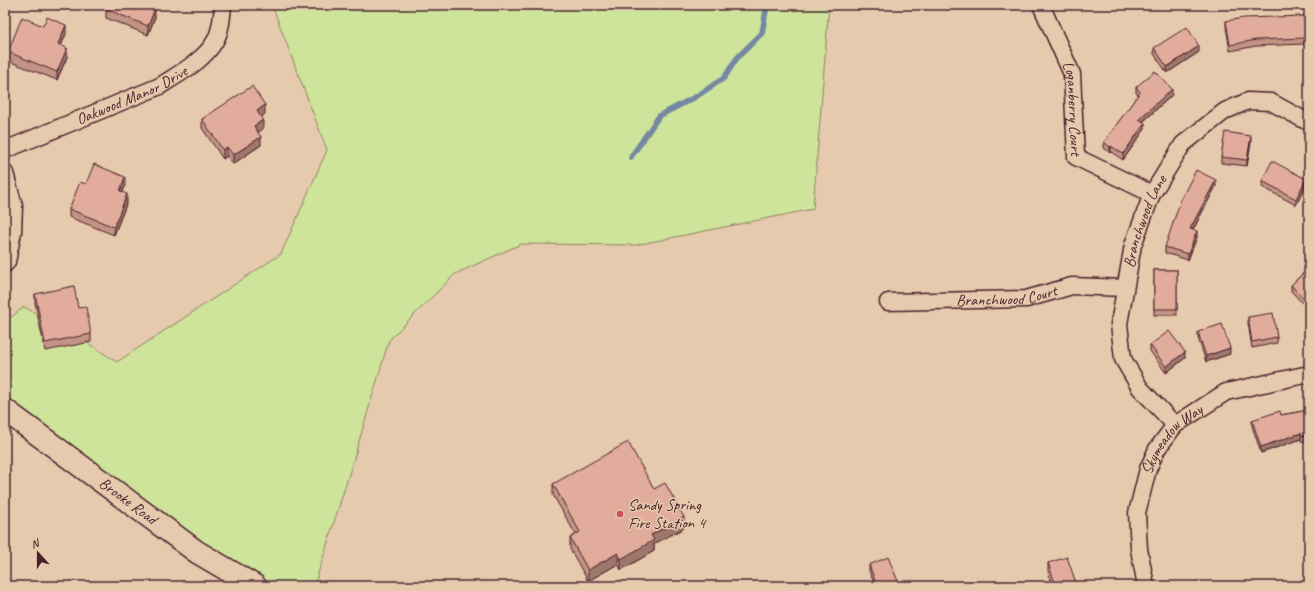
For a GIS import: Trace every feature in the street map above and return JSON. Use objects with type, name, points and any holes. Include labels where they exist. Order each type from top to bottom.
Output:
[{"type":"street","name":"Oakwood Manor Drive","points":[[5,150],[160,86],[199,61],[215,41],[221,22],[223,5]]},
{"type":"street","name":"Loganberry Court","points":[[1041,5],[1072,74],[1076,157],[1152,194]]},
{"type":"street","name":"Branchwood Lane","points":[[1175,424],[1140,388],[1123,359],[1119,324],[1133,246],[1152,194],[1183,144],[1225,111],[1248,101],[1271,102],[1304,120]]},
{"type":"street","points":[[5,173],[14,206],[13,232],[7,262],[5,264]]},
{"type":"street","name":"Branchwood Court","points":[[888,302],[1026,299],[1072,286],[1125,288]]},
{"type":"street","name":"Skymeadow Way","points":[[1146,586],[1139,548],[1137,513],[1148,469],[1157,448],[1175,424],[1226,392],[1309,374]]},
{"type":"street","name":"Brooke Road","points":[[5,410],[197,552],[255,586]]},
{"type":"green space","points":[[272,5],[829,5],[813,209],[636,245],[521,244],[455,274],[389,340],[314,586],[255,586],[5,410],[5,322],[24,307],[69,331],[117,362],[281,254],[327,150]]},
{"type":"building","points":[[107,5],[151,5],[150,7],[155,9],[148,26],[106,9]]},
{"type":"building","points":[[1304,16],[1305,38],[1256,40],[1230,45],[1226,21],[1244,18]]},
{"type":"building","points":[[22,17],[43,26],[47,17],[66,25],[58,44],[67,48],[57,72],[8,52]]},
{"type":"building","points":[[1187,27],[1199,46],[1167,67],[1154,48]]},
{"type":"building","points":[[1155,71],[1172,89],[1139,119],[1145,123],[1123,154],[1104,142],[1140,92],[1136,87]]},
{"type":"building","points":[[252,86],[265,105],[257,111],[263,120],[254,126],[261,137],[233,155],[227,147],[223,150],[202,119]]},
{"type":"building","points":[[1225,132],[1251,136],[1247,160],[1221,157]]},
{"type":"building","points":[[1272,161],[1306,179],[1296,199],[1262,181]]},
{"type":"building","points":[[94,164],[125,177],[120,191],[127,194],[114,227],[69,209],[80,182],[86,184]]},
{"type":"building","points":[[1196,170],[1216,180],[1190,229],[1197,231],[1188,254],[1165,247],[1181,199]]},
{"type":"building","points":[[1309,268],[1309,301],[1307,302],[1291,285]]},
{"type":"building","points":[[1154,270],[1177,270],[1177,309],[1154,309]]},
{"type":"building","points":[[74,286],[78,308],[86,307],[91,334],[45,343],[35,294]]},
{"type":"building","points":[[1273,313],[1277,337],[1252,342],[1248,317]]},
{"type":"building","points":[[1222,324],[1230,348],[1206,356],[1198,332]]},
{"type":"building","points":[[1169,331],[1185,352],[1166,367],[1150,345]]},
{"type":"building","points":[[1309,410],[1309,435],[1302,436],[1301,433],[1261,447],[1252,420],[1280,411],[1281,415]]},
{"type":"building","name":"Sandy Spring Fire Station 4","points":[[628,442],[654,489],[665,483],[684,517],[651,535],[654,540],[621,559],[618,553],[588,570],[570,538],[580,532],[553,484]]},
{"type":"building","points":[[888,557],[900,586],[877,586],[869,565]]},
{"type":"building","points":[[1067,557],[1077,586],[1042,586],[1055,583],[1048,563]]},
{"type":"waterway","points":[[631,157],[659,116],[697,96],[724,78],[737,58],[762,33],[767,5]]},
{"type":"place","name":"Sandy Spring Fire Station 4","points":[[620,514]]}]
